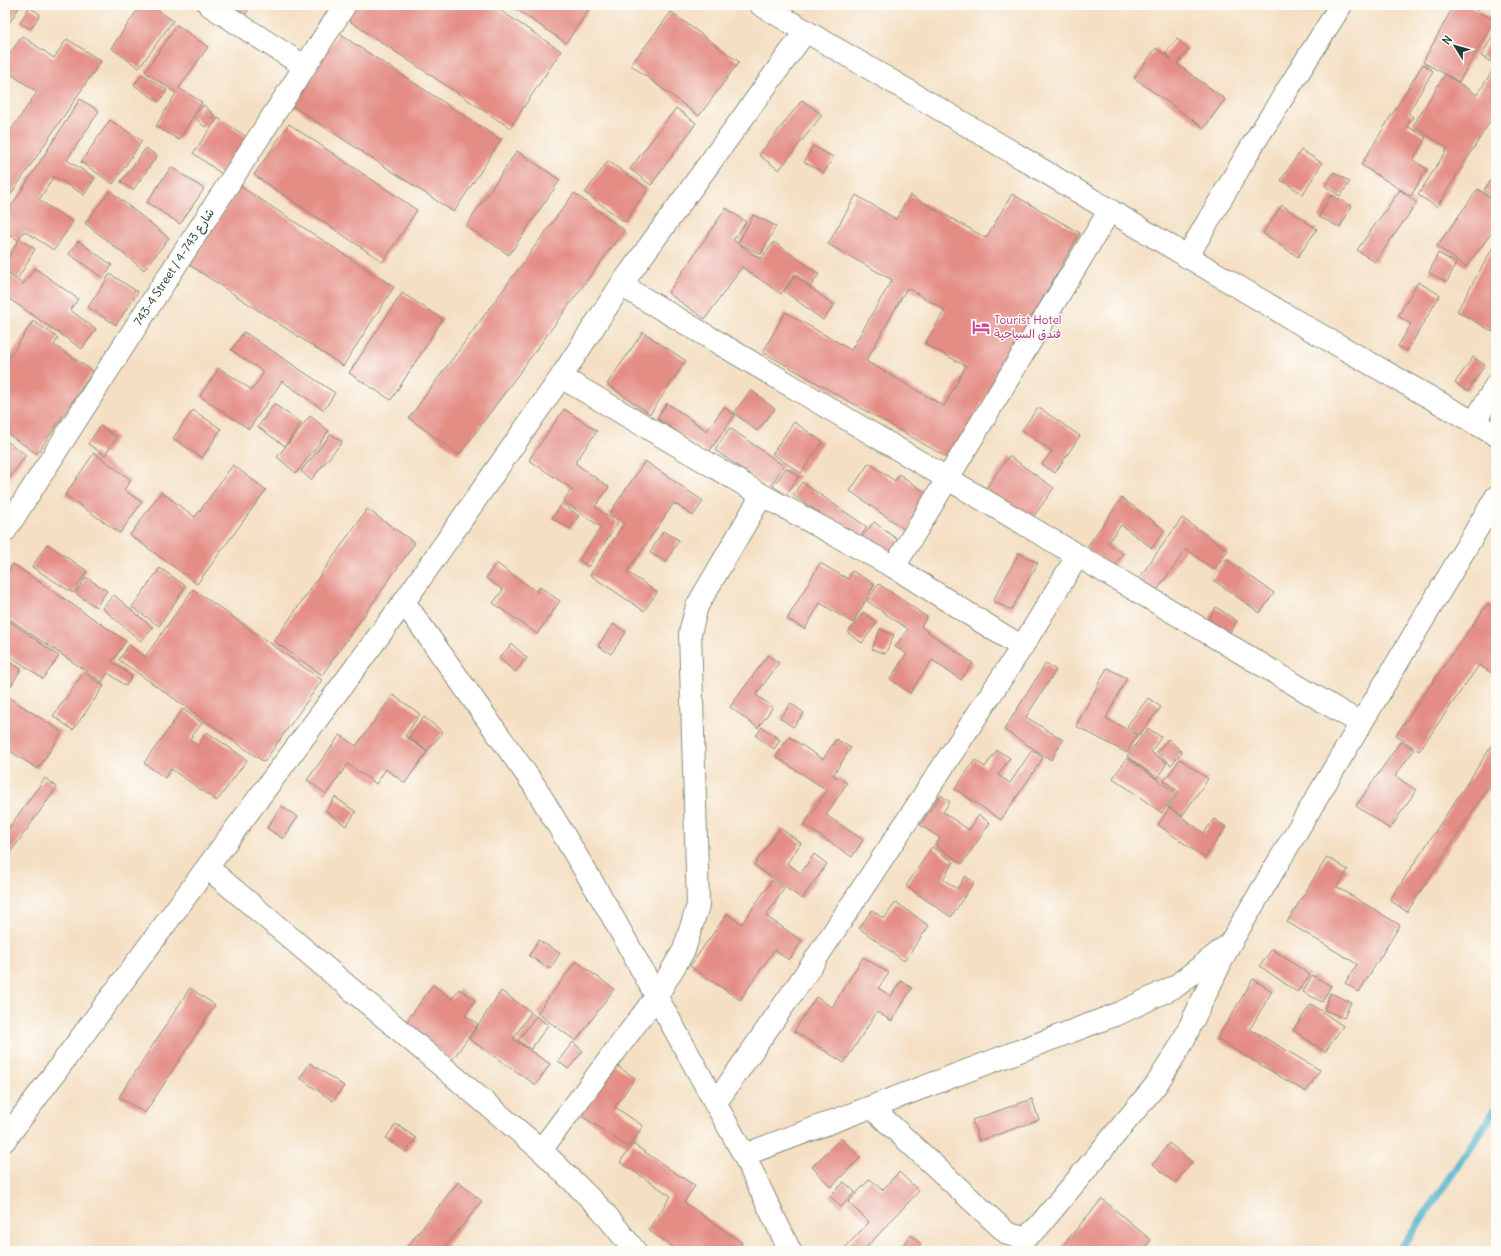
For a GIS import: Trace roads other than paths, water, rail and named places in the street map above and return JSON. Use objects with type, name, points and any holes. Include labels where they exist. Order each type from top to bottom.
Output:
[{"type":"street","points":[[209,5],[304,66]]},
{"type":"street","name":"743-4 Street / شارع 743-4","points":[[5,531],[304,66],[345,5]]},
{"type":"street","points":[[761,5],[948,114],[1187,257],[1496,435]]},
{"type":"street","points":[[1187,257],[1264,126],[1341,5]]},
{"type":"street","points":[[5,1140],[404,602],[562,378],[621,286],[805,32]]},
{"type":"street","points":[[894,567],[1110,210]]},
{"type":"street","points":[[621,286],[948,477],[1360,723]]},
{"type":"street","points":[[562,378],[762,495],[894,567],[1022,647]]},
{"type":"street","points":[[1474,423],[1496,384]]},
{"type":"street","points":[[541,1150],[656,998],[684,950],[698,905],[690,633],[697,606],[762,495]]},
{"type":"street","points":[[871,1107],[1008,1234],[1025,1238],[1038,1227],[1156,1085],[1181,1045],[1229,946],[1360,723],[1496,497]]},
{"type":"street","points":[[715,1104],[811,966],[1022,647],[1078,555]]},
{"type":"street","points":[[404,602],[534,785],[611,914],[744,1155],[790,1251]]},
{"type":"street","points":[[208,868],[541,1150],[602,1210],[635,1251]]},
{"type":"street","points":[[744,1155],[1120,1013],[1176,986],[1229,946]]},
{"type":"waterway","points":[[1400,1251],[1496,1109]]},
{"type":"place","name":"Tourist Hotel فندق السياحية","points":[[981,327]]}]
